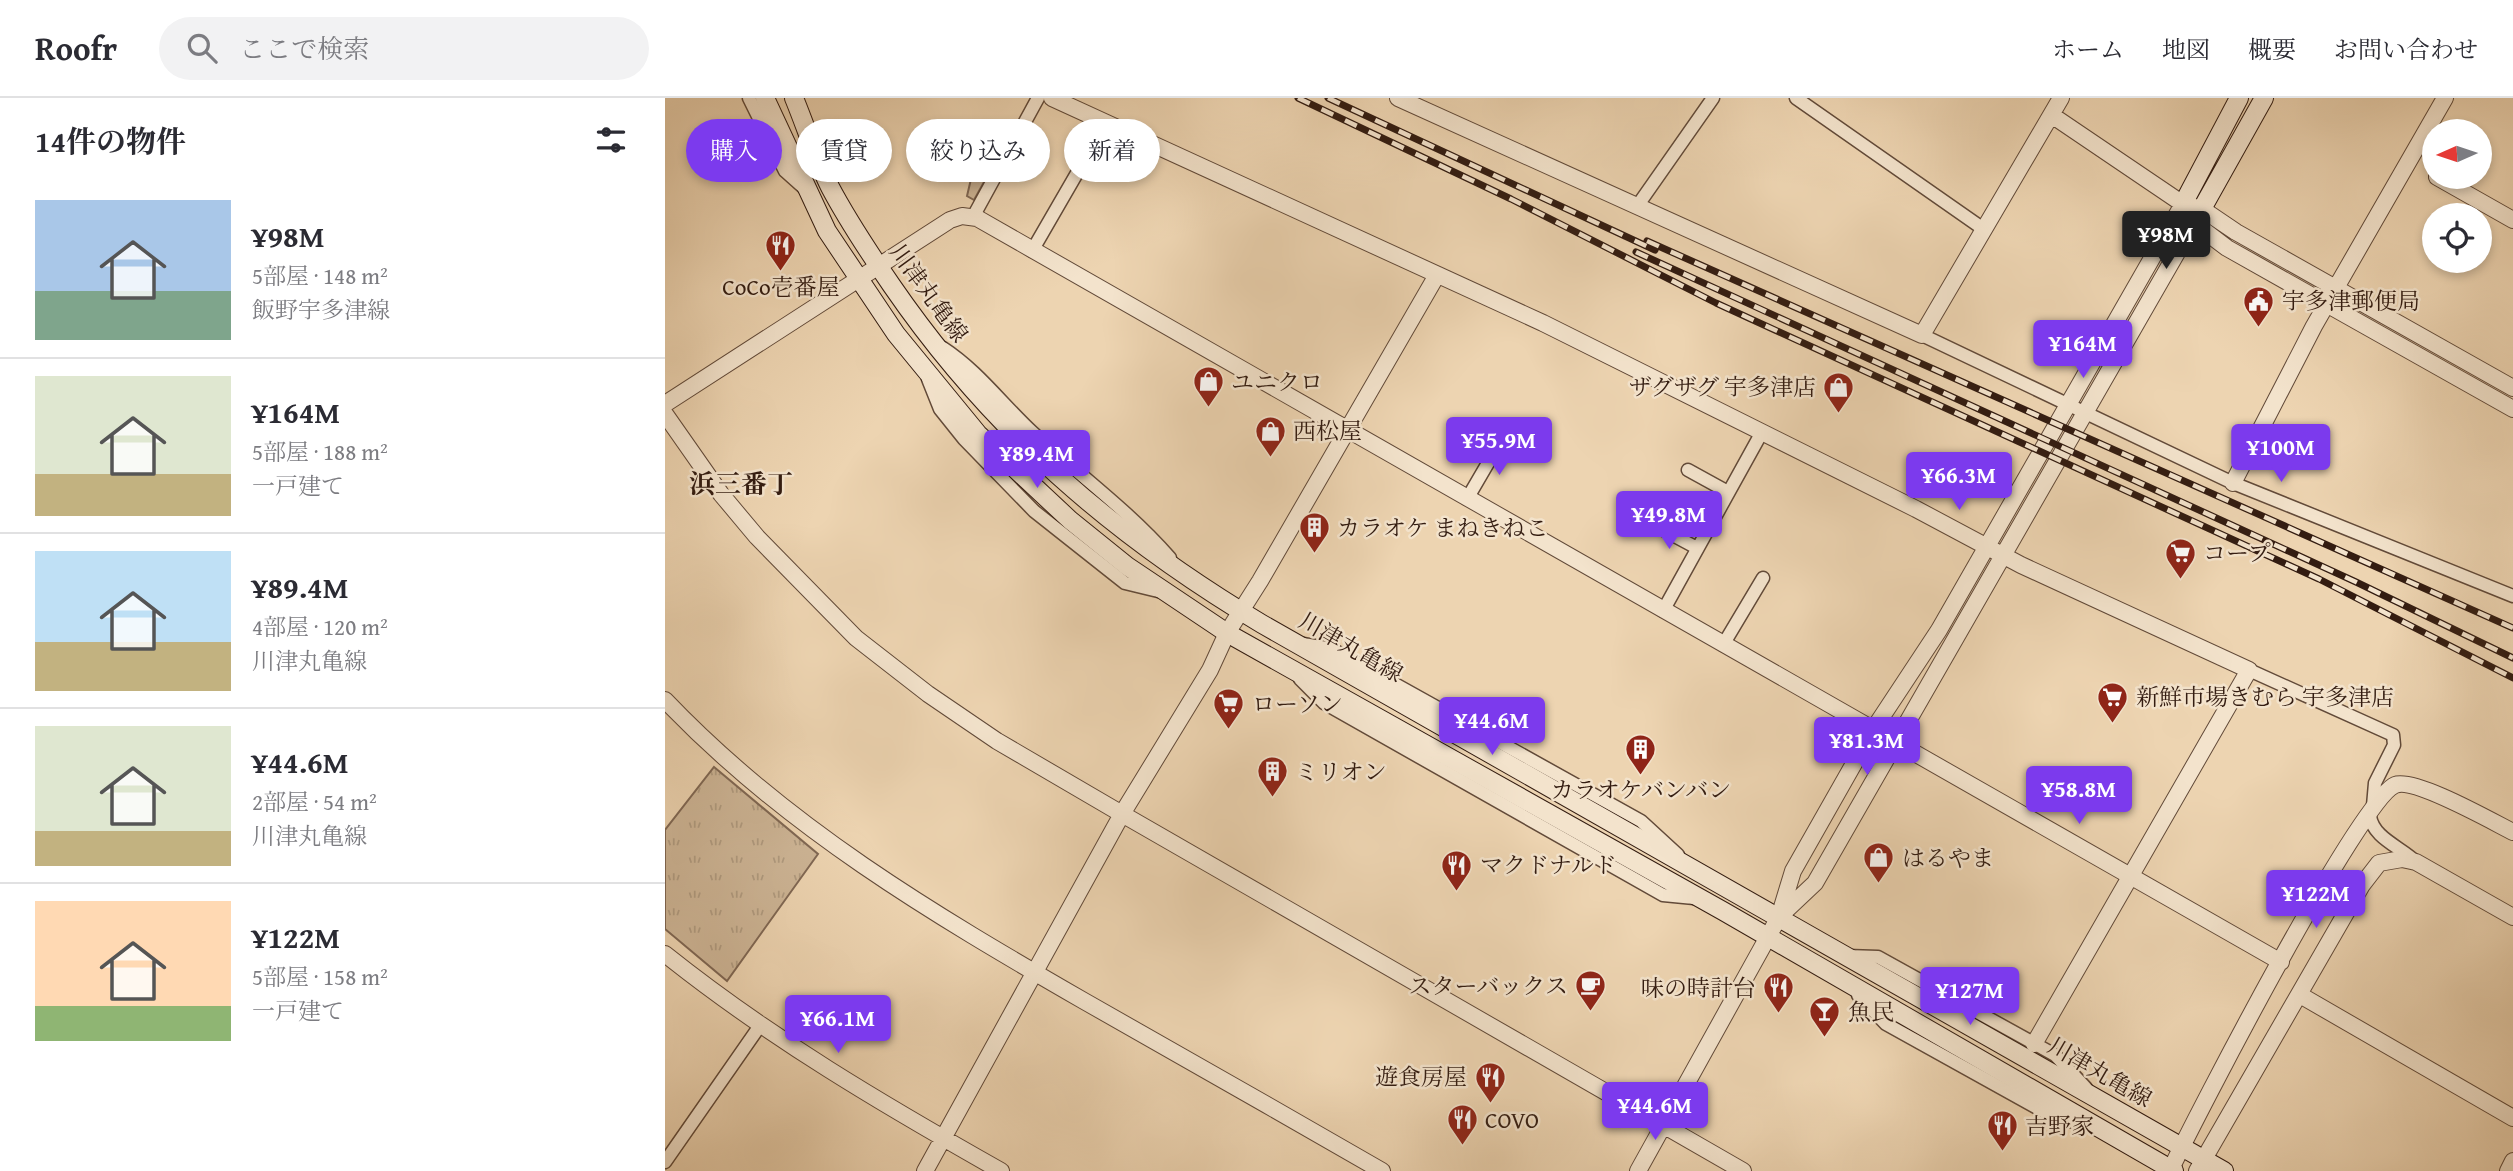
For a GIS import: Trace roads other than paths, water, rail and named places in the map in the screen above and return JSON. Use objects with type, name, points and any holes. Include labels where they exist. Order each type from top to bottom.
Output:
[{"type":"main road","name":"川津丸亀線","points":[[765,98],[807,190],[856,279],[924,370],[978,434],[1027,482],[1117,559],[1227,633],[1701,898],[2172,1170]]},
{"type":"main road","name":"川津丸亀線","points":[[794,98],[830,186],[878,266],[931,340],[996,417],[1094,509],[1189,580],[1240,611],[2182,1146],[2201,1165],[2224,1171]]},
{"type":"main road","points":[[2183,204],[2239,98]]},
{"type":"main road","points":[[2198,216],[2264,98]]},
{"type":"street","points":[[749,98],[785,171],[807,190]]},
{"type":"street","points":[[973,217],[1038,98]]},
{"type":"street","points":[[1052,98],[1099,119]]},
{"type":"street","points":[[1398,98],[1922,335],[2233,483],[2513,596]]},
{"type":"street","points":[[1638,205],[1713,98]]},
{"type":"street","points":[[1796,98],[1982,228]]},
{"type":"street","points":[[1922,335],[1982,228],[2053,116],[2061,98]]},
{"type":"street","points":[[2233,483],[2328,304],[2445,98]]},
{"type":"street","points":[[2053,116],[2183,204],[2228,248],[2513,409]]},
{"type":"street","points":[[1160,147],[1543,323],[2003,556],[2393,735],[2394,744],[2375,783],[2371,826],[2416,862],[2513,917]]},
{"type":"street","points":[[2411,162],[2422,168]]},
{"type":"street","points":[[1032,251],[1072,182]]},
{"type":"street","points":[[2459,189],[2513,220]]},
{"type":"street","points":[[1638,1171],[1779,917],[1793,871],[1873,730],[1939,630],[2183,204]]},
{"type":"street","points":[[2198,216],[2236,232],[2338,287],[2513,388]]},
{"type":"street","points":[[1779,917],[1815,883],[2198,216]]},
{"type":"street","points":[[665,404],[950,220],[973,217],[2281,962]]},
{"type":"street","points":[[925,1171],[1122,814],[1210,670],[1227,633],[1437,275]]},
{"type":"street","points":[[665,414],[721,494],[757,537],[856,638],[909,681],[986,733],[1122,814],[1744,1171]]},
{"type":"street","points":[[1663,611],[1762,432]]},
{"type":"street","points":[[1467,499],[1503,439]]},
{"type":"street","points":[[1688,470],[1728,492]]},
{"type":"street","points":[[1656,526],[1697,548]]},
{"type":"street","points":[[1723,645],[1763,578]]},
{"type":"street","points":[[2034,1044],[2132,878],[2249,670]]},
{"type":"street","points":[[665,700],[728,763],[830,845],[887,884],[1034,972],[1382,1171]]},
{"type":"street","points":[[2172,1170],[2182,1146],[2333,869],[2372,811],[2396,784],[2406,784],[2513,832]]},
{"type":"street","points":[[2201,1165],[2370,873],[2379,863],[2391,860],[2416,862]]},
{"type":"street","points":[[665,954],[759,1027],[1001,1171]]},
{"type":"street","points":[[1846,956],[1878,957],[2055,1055],[2094,1096]]},
{"type":"street","points":[[2300,995],[2513,1118]]},
{"type":"street","points":[[665,1162],[759,1027]]},
{"type":"street","points":[[2508,1171],[2513,1161]]},
{"type":"railway","points":[[1298,98],[1511,199],[1716,303],[2319,579],[2513,678]]},
{"type":"railway","points":[[1328,98],[1655,250]]},
{"type":"railway","points":[[1647,241],[2513,628]]},
{"type":"railway","points":[[1636,252],[2356,582],[2513,658]]},
{"type":"place","name":"CoCo壱番屋","points":[[781,273]]},
{"type":"place","name":"宇多津郵便局","points":[[2259,328]]},
{"type":"place","name":"ユニクロ","points":[[1208,409]]},
{"type":"place","name":"ザグザグ 宇多津店","points":[[1839,414]]},
{"type":"place","name":"西松屋","points":[[1270,458]]},
{"type":"place","name":"カラオケ まねきねこ","points":[[1314,555]]},
{"type":"place","name":"コープ","points":[[2180,580]]},
{"type":"place","name":"新鮮市場きむら 宇多津店","points":[[2113,724]]},
{"type":"place","name":"ローソン","points":[[1229,731]]},
{"type":"place","name":"カラオケバンバン","points":[[1641,776]]},
{"type":"place","name":"ミリオン","points":[[1272,799]]},
{"type":"place","name":"はるやま","points":[[1879,885]]},
{"type":"place","name":"マクドナルド","points":[[1457,892]]},
{"type":"place","name":"スターバックス","points":[[1591,1013]]},
{"type":"place","name":"味の時計台","points":[[1779,1015]]},
{"type":"place","name":"魚民","points":[[1825,1039]]},
{"type":"place","name":"遊食房屋","points":[[1490,1104]]},
{"type":"place","name":"COVO","points":[[1462,1147]]},
{"type":"place","name":"吉野家","points":[[2002,1153]]},
{"type":"district","name":"浜三番丁","points":[[741,484]]}]
